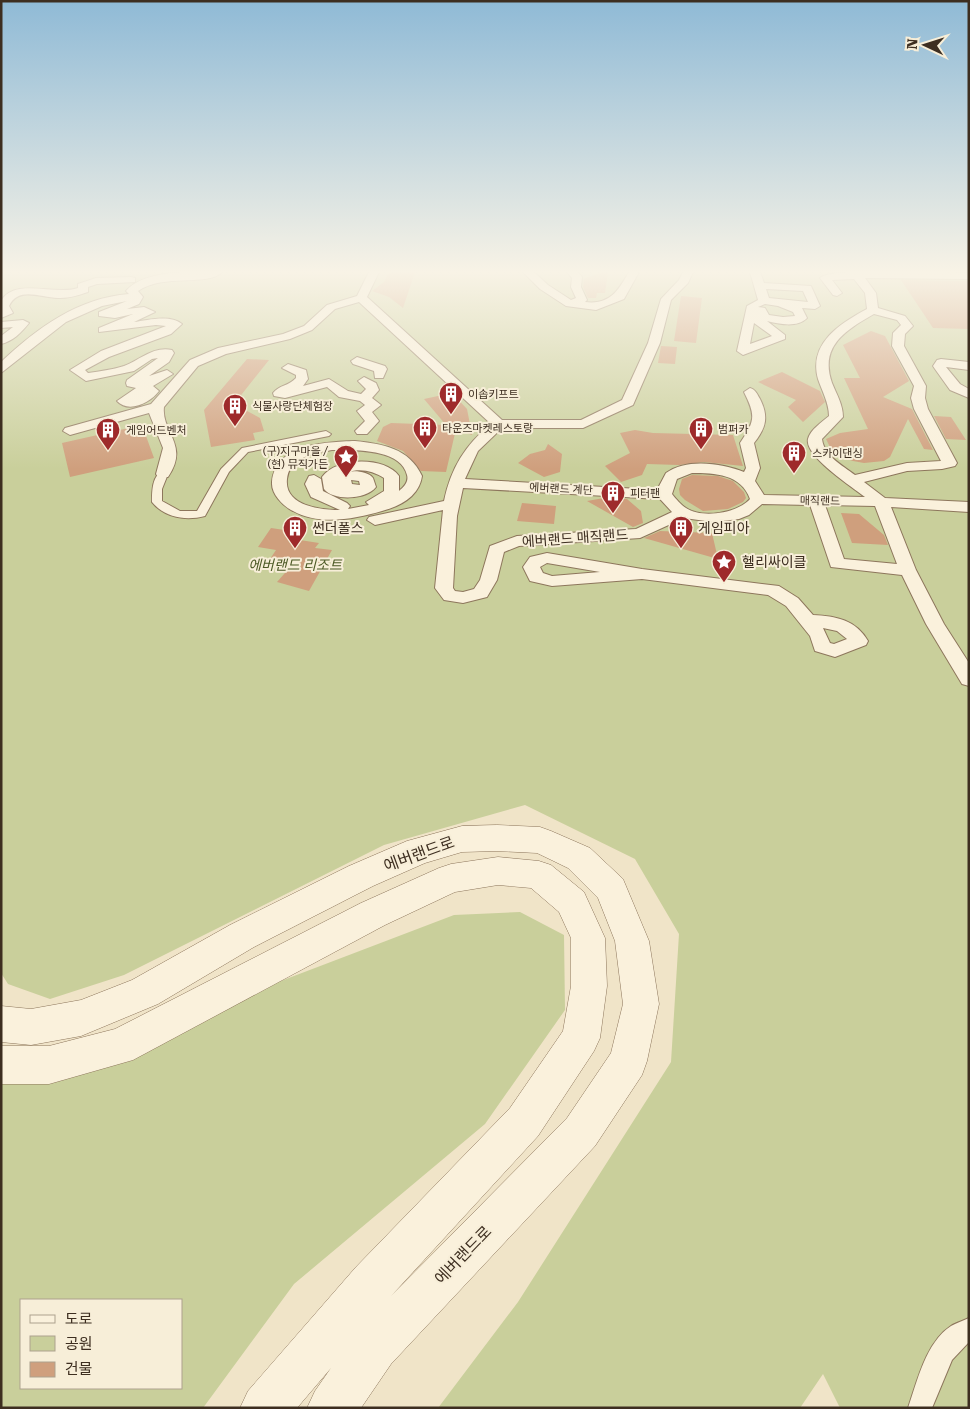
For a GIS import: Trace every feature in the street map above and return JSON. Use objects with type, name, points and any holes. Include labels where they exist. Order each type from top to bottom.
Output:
[{"type":"street","points":[[1,369],[35,338]]},
{"type":"street","points":[[133,389],[146,387],[153,391],[138,402],[124,401],[133,389],[165,359],[168,353],[149,356],[130,368],[108,374],[86,377],[76,370],[105,354],[151,338]]},
{"type":"street","points":[[146,387],[151,380],[222,351],[283,338]]},
{"type":"street","points":[[405,338],[499,424],[582,424],[628,402],[655,338]]},
{"type":"street","points":[[833,338],[821,363],[836,409],[836,417],[821,430],[815,439],[816,448],[824,458],[881,502],[908,570],[935,624],[969,679]]},
{"type":"street","points":[[853,480],[893,470],[950,463],[921,409],[920,386],[898,346],[898,338]]},
{"type":"street","points":[[357,361],[381,369],[379,375]]},
{"type":"street","points":[[70,431],[157,406],[194,363]]},
{"type":"street","points":[[955,387],[939,366],[940,363],[969,366]]},
{"type":"street","points":[[288,368],[308,375],[290,391],[329,383],[344,394],[364,398],[374,405],[364,411],[372,421],[362,431]]},
{"type":"street","points":[[364,381],[373,390],[364,398]]},
{"type":"street","points":[[920,386],[955,387],[969,394]]},
{"type":"street","points":[[747,481],[753,468],[747,443],[760,424],[759,410],[750,392]]},
{"type":"street","points":[[157,406],[156,414],[170,448],[162,474]]},
{"type":"street","name":"에버랜드 매직랜드","points":[[499,424],[472,449],[459,469],[451,504],[444,588],[450,596],[464,599],[479,595],[488,586],[496,549],[517,541],[617,536],[640,533],[682,513]]},
{"type":"street","points":[[314,479],[313,484],[316,494],[340,506],[368,506],[392,503],[411,490],[414,478],[407,461],[393,454],[360,445],[339,444],[302,453],[289,461],[281,472],[278,484],[283,495],[292,503],[307,511],[348,516],[373,511],[392,503]]},
{"type":"street","points":[[335,503],[364,499],[378,493],[382,480],[354,472],[344,478],[353,475],[366,478],[368,487],[356,494],[332,489],[329,477],[338,468],[356,464],[384,471],[392,476],[391,493],[368,506]]},
{"type":"street","points":[[717,470],[735,474],[747,481],[758,499],[752,508],[728,516],[707,518],[682,513],[664,495],[670,477],[677,471],[717,470]]},
{"type":"street","name":"에버랜드 계단","points":[[457,483],[664,495]]},
{"type":"street","name":"매직랜드","points":[[758,499],[881,502],[969,507]]},
{"type":"street","points":[[816,501],[837,563],[908,570]]},
{"type":"street","points":[[336,528],[451,504]]},
{"type":"street","points":[[642,574],[552,581],[536,577],[531,567],[536,561],[547,558],[642,574],[773,590],[792,602],[808,621]]},
{"type":"street","name":"에버랜드로","points":[[1,1024],[31,1027],[90,1014],[145,992],[242,936],[361,876],[418,851],[462,839],[540,840],[579,858],[611,890],[632,941],[642,1004],[628,1061],[581,1132],[374,1347],[332,1408]]},
{"type":"street","points":[[1,1065],[49,1065],[120,1046],[373,914],[451,878],[498,871],[539,875],[572,902],[588,938],[589,986],[580,1038],[524,1122],[372,1283],[265,1408]]},
{"type":"lane","points":[[162,474],[157,488],[157,502],[170,513],[187,516],[201,514],[225,471],[245,450],[326,434]]},
{"type":"lane","points":[[920,1408],[944,1351],[962,1332],[969,1330]]},
{"type":"green space","name":"에버랜드 리조트","points":[[1,338],[969,338],[969,1408],[840,1408],[823,1374],[800,1408],[438,1408],[518,1302],[671,1062],[679,934],[635,859],[525,805],[384,845],[124,975],[50,999],[8,984],[1,973]]},
{"type":"green space","points":[[520,912],[564,935],[565,1010],[485,1124],[294,1284],[203,1408],[1,1408],[1,1062],[152,1030],[454,915]]},
{"type":"building","points":[[675,338],[697,338],[696,343],[674,341]]},
{"type":"building","points":[[857,338],[886,338],[909,381],[883,397],[912,409],[933,450],[924,449],[908,419],[890,457],[884,461],[864,463],[853,461],[844,458],[831,449],[826,439],[840,433],[868,429],[844,378],[860,378],[843,345]]},
{"type":"building","points":[[661,346],[677,347],[675,364],[658,363]]},
{"type":"building","name":"식물사랑단체험장","points":[[247,359],[269,360],[234,404],[260,418],[264,431],[253,433],[255,440],[211,447],[204,410]]},
{"type":"building","points":[[782,372],[820,391],[825,402],[803,422],[788,407],[796,400],[758,382]]},
{"type":"building","points":[[452,393],[467,409],[472,435],[456,429],[446,472],[421,471],[403,451],[377,441],[383,427],[391,423],[446,425],[424,399]]},
{"type":"building","points":[[934,416],[951,417],[966,440],[946,439]]},
{"type":"building","name":"게임어드벤처","points":[[142,425],[154,458],[70,477],[62,443]]},
{"type":"building","points":[[635,430],[653,433],[733,435],[743,466],[704,462],[679,465],[647,464],[642,475],[621,482],[605,466],[630,453],[620,433]]},
{"type":"building","points":[[548,444],[562,454],[560,472],[544,477],[518,463],[530,454],[545,450]]},
{"type":"building","points":[[692,475],[718,476],[733,481],[744,492],[746,498],[743,502],[728,509],[703,511],[680,495],[679,489],[682,479]]},
{"type":"building","points":[[604,498],[627,499],[641,511],[643,523],[633,527],[587,501]]},
{"type":"building","points":[[522,503],[556,506],[554,524],[517,521]]},
{"type":"building","points":[[841,513],[859,514],[884,535],[888,545],[852,543]]},
{"type":"building","name":"썬더폴스","points":[[271,528],[291,531],[287,538],[319,543],[315,548],[332,550],[309,591],[277,582],[292,565],[268,562],[276,550],[258,547]]},
{"type":"building","points":[[660,531],[712,533],[718,559],[644,538]]},
{"type":"place","name":"이솝키프트","points":[[451,415]]},
{"type":"place","name":"식물사랑단체험장","points":[[235,427]]},
{"type":"place","name":"타운즈마켓레스토랑","points":[[425,449]]},
{"type":"place","name":"범퍼카","points":[[701,450]]},
{"type":"place","name":"게임어드벤처","points":[[108,451]]},
{"type":"place","name":"스카이댄싱","points":[[794,474]]},
{"type":"place","name":"(구)지구마을 / (현) 뮤직가든","points":[[346,478]]},
{"type":"place","name":"피터팬","points":[[613,514]]},
{"type":"place","name":"썬더폴스","points":[[295,549]]},
{"type":"place","name":"게임피아","points":[[681,549]]},
{"type":"place","name":"헬리싸이클","points":[[724,583]]}]
